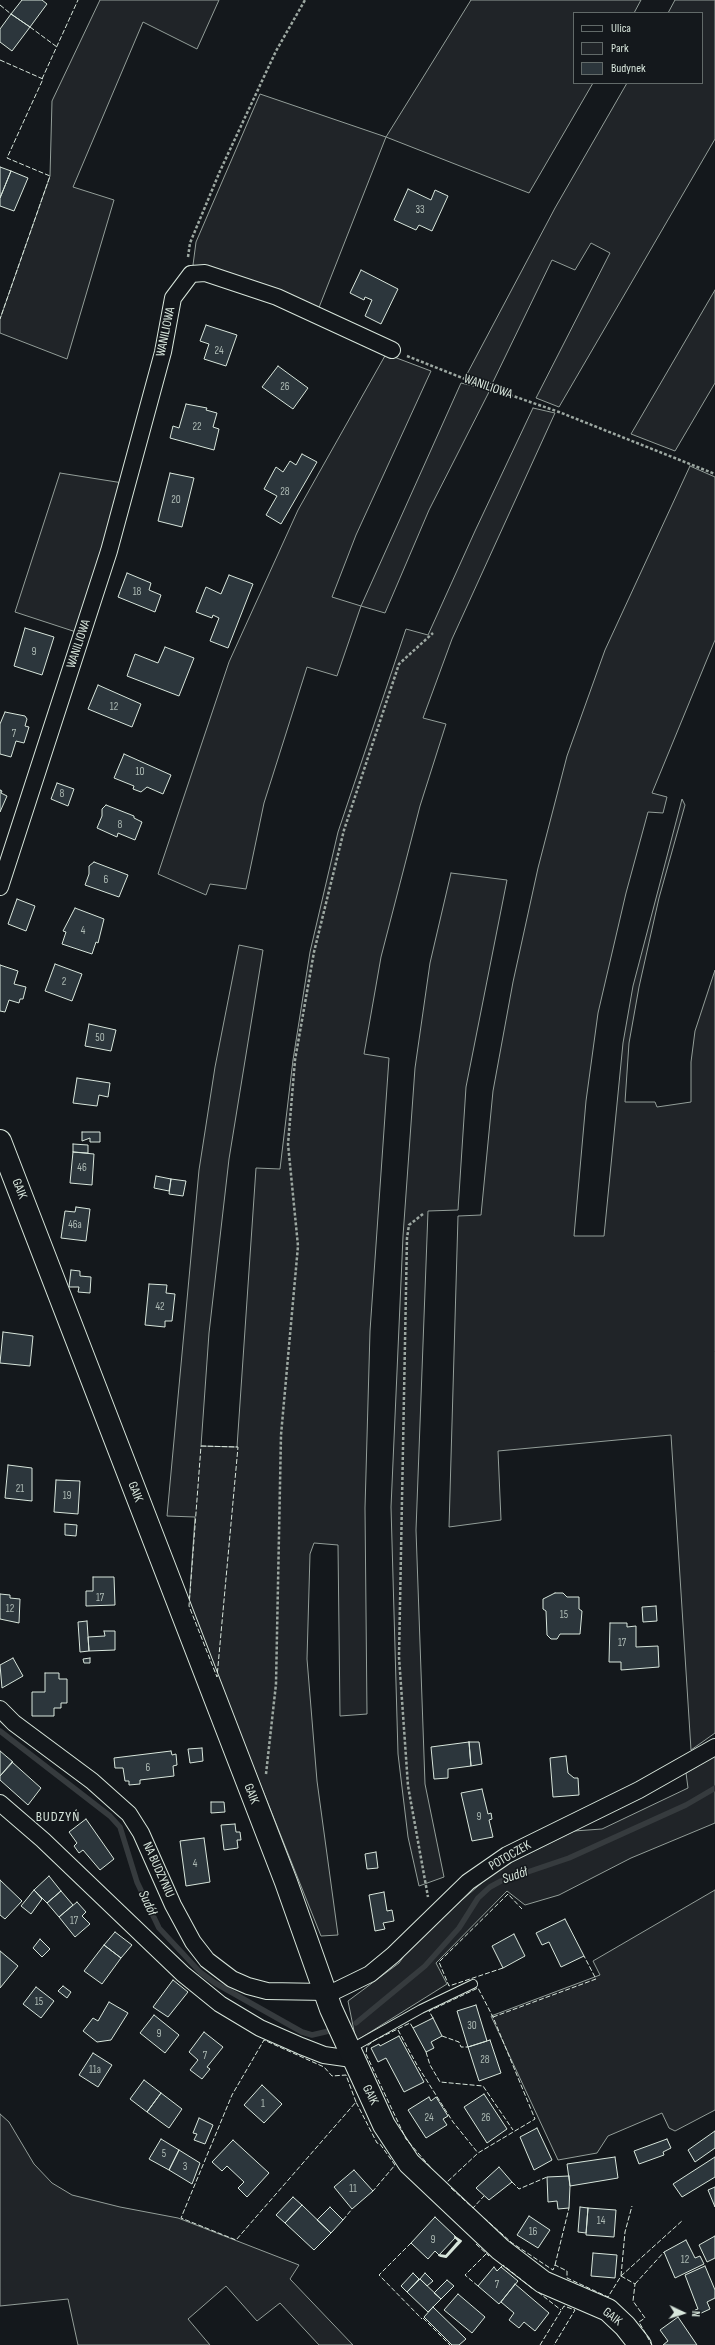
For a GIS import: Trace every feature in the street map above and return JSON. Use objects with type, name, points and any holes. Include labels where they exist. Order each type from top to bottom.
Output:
[{"type":"street","name":"WANILIOWA","points":[[0,887],[109,552],[163,352],[173,298],[191,274],[205,273],[277,297],[392,350]]},
{"type":"street","name":"GAIK","points":[[0,1141],[286,1882],[326,1994],[350,2054],[384,2126],[409,2163],[500,2249],[543,2282],[608,2310],[625,2326],[640,2345]]},
{"type":"street","name":"NA BUDZYNIU","points":[[0,1709],[14,1724],[92,1781],[129,1814],[141,1833],[173,1905],[193,1942],[207,1960],[232,1979],[254,1988],[280,1992],[326,1994]]},
{"type":"street","name":"POTOCZEK","points":[[326,1994],[370,1974],[393,1955],[468,1882],[507,1855],[639,1790],[715,1747]]},
{"type":"street","points":[[0,1803],[43,1840],[183,1974],[220,2004],[260,2028],[324,2055],[350,2054]]},
{"type":"lane","points":[[350,2054],[420,2009],[472,1984]]},
{"type":"path","points":[[185,282],[190,243],[220,171],[276,51],[305,0]]},
{"type":"path","name":"WANILIOWA","points":[[392,350],[470,381],[559,412],[715,474]]},
{"type":"path","points":[[265,1782],[276,1684],[281,1435],[298,1246],[288,1144],[295,1060],[314,952],[344,830],[399,664],[433,633]]},
{"type":"path","points":[[423,1214],[409,1225],[407,1238],[399,1657],[408,1786],[432,1916]]},
{"type":"green space","points":[[100,0],[219,0],[197,49],[143,22],[73,187],[114,200],[67,359],[0,333],[0,319],[50,176],[52,101]]},
{"type":"green space","points":[[471,0],[641,0],[635,12],[573,12],[573,84],[592,84],[529,193],[386,137]]},
{"type":"green space","points":[[675,0],[715,0],[715,139],[559,407],[536,398],[610,253],[591,243],[575,270],[552,260],[492,384],[467,374],[555,208],[626,84],[703,84],[703,12],[669,12]]},
{"type":"green space","points":[[260,94],[386,137],[318,310],[281,292],[193,265],[196,242]]},
{"type":"green space","points":[[715,290],[715,383],[675,451],[631,434]]},
{"type":"green space","points":[[386,354],[431,371],[356,535],[332,597],[361,606],[337,676],[307,667],[264,803],[246,889],[210,884],[206,895],[158,874],[229,662],[298,510]]},
{"type":"green space","points":[[461,383],[490,390],[429,510],[385,613],[361,606]]},
{"type":"green space","points":[[533,408],[555,413],[452,639],[423,718],[446,724],[420,806],[381,957],[364,1054],[389,1058],[370,1331],[365,1508],[367,1714],[340,1716],[338,1545],[314,1543],[310,1554],[307,1659],[317,1781],[338,1935],[321,1936],[189,1606],[195,1517],[167,1516],[199,1170],[215,1067],[239,945],[263,950],[229,1159],[209,1333],[201,1446],[237,1447],[256,1168],[280,1169],[293,1060],[310,952],[338,832],[406,629],[428,635]]},
{"type":"green space","points":[[690,466],[715,477],[715,640],[652,793],[667,797],[663,813],[648,812],[626,893],[598,1013],[586,1101],[574,1236],[604,1236],[623,1043],[633,986],[682,799],[685,805],[659,898],[639,987],[629,1043],[625,1102],[655,1102],[657,1107],[691,1102],[691,1062],[695,1031],[715,970],[715,1733],[691,1750],[671,1435],[498,1451],[501,1520],[449,1527],[458,1216],[481,1215],[493,1091],[513,982],[538,868],[567,756],[605,650]]},
{"type":"green space","points":[[60,473],[123,483],[76,632],[15,612]]},
{"type":"green space","points":[[451,873],[507,880],[466,1087],[458,1210],[428,1211],[416,1530],[425,1784],[444,1877],[419,1886],[408,1837],[398,1754],[391,1507],[403,1236],[415,1068],[430,963]]},
{"type":"green space","points":[[715,1756],[715,1823],[631,1858],[559,1895],[525,1905],[507,1891],[436,1963],[447,1984],[356,2041],[348,2001],[399,1963],[414,1941],[498,1869],[574,1831],[602,1829],[688,1788],[686,1773]]},
{"type":"green space","points":[[715,1890],[715,2110],[675,2131],[669,2128],[662,2113],[608,2136],[597,2153],[558,2160],[491,2016],[600,1975],[593,1961]]},
{"type":"green space","points":[[0,2114],[9,2122],[34,2164],[52,2183],[72,2195],[120,2207],[178,2218],[299,2265],[290,2279],[353,2345],[319,2345],[280,2303],[257,2321],[226,2286],[188,2319],[210,2345],[78,2345],[68,2299],[0,2306]]},
{"type":"building","points":[[22,0],[42,0],[47,4],[30,27],[11,14]]},
{"type":"building","points":[[11,14],[30,27],[12,51],[0,42],[0,29]]},
{"type":"building","points":[[0,167],[11,171],[0,198]]},
{"type":"building","points":[[11,171],[28,178],[14,211],[0,206],[0,198]]},
{"type":"building","points":[[408,189],[431,200],[435,190],[448,196],[432,231],[419,225],[416,230],[394,220]]},
{"type":"building","points":[[361,270],[398,289],[381,324],[365,316],[372,300],[365,297],[364,300],[350,293]]},
{"type":"building","points":[[206,325],[237,335],[226,366],[204,359],[209,344],[200,341]]},
{"type":"building","points":[[278,366],[308,388],[293,409],[262,387]]},
{"type":"building","points":[[186,404],[207,408],[206,410],[217,413],[213,427],[219,429],[214,450],[170,438],[173,426],[179,428]]},
{"type":"building","points":[[302,454],[317,462],[281,524],[266,515],[277,496],[264,489],[276,467],[283,472],[290,461],[296,465]]},
{"type":"building","points":[[170,473],[194,478],[182,527],[158,521]]},
{"type":"building","points":[[127,573],[151,583],[149,590],[161,595],[155,612],[118,597]]},
{"type":"building","points":[[229,575],[253,584],[228,648],[210,641],[219,618],[213,615],[212,618],[196,612],[206,587],[221,594]]},
{"type":"building","points":[[25,628],[54,637],[42,675],[14,666]]},
{"type":"building","points":[[165,647],[194,658],[179,696],[127,676],[135,654],[158,663]]},
{"type":"building","points":[[98,685],[141,704],[132,727],[88,709]]},
{"type":"building","points":[[5,712],[25,716],[27,719],[25,726],[29,727],[24,743],[16,741],[11,757],[0,754],[0,724]]},
{"type":"building","points":[[124,754],[171,775],[163,794],[147,787],[141,792],[133,789],[134,786],[114,778]]},
{"type":"building","points":[[57,783],[74,789],[68,806],[51,799]]},
{"type":"building","points":[[0,790],[2,791],[1,793],[7,796],[0,812]]},
{"type":"building","points":[[106,805],[134,816],[134,818],[142,822],[135,840],[118,833],[117,837],[97,828],[102,816],[102,809]]},
{"type":"building","points":[[94,862],[128,875],[119,897],[85,885],[89,874],[89,866]]},
{"type":"building","points":[[17,899],[35,906],[26,931],[8,924]]},
{"type":"building","points":[[75,908],[104,919],[98,943],[96,942],[92,954],[62,944],[66,932],[63,931]]},
{"type":"building","points":[[55,964],[82,974],[72,1001],[45,991]]},
{"type":"building","points":[[0,965],[18,971],[14,984],[26,987],[23,999],[20,999],[19,1003],[9,1000],[5,1012],[0,1011]]},
{"type":"building","points":[[89,1024],[116,1030],[111,1051],[85,1046]]},
{"type":"building","points":[[77,1078],[110,1083],[108,1097],[99,1095],[97,1106],[73,1103]]},
{"type":"building","points":[[82,1132],[100,1132],[100,1142],[90,1142],[90,1138],[82,1141]]},
{"type":"building","points":[[73,1144],[88,1145],[88,1153],[73,1152]]},
{"type":"building","points":[[73,1152],[94,1154],[92,1185],[70,1183]]},
{"type":"building","points":[[156,1176],[171,1179],[169,1191],[154,1188]]},
{"type":"building","points":[[171,1179],[186,1181],[183,1196],[169,1194]]},
{"type":"building","points":[[76,1207],[90,1209],[86,1241],[61,1238],[65,1211],[75,1212]]},
{"type":"building","points":[[71,1270],[80,1271],[80,1276],[91,1277],[90,1293],[78,1292],[79,1287],[69,1287]]},
{"type":"building","points":[[149,1284],[167,1285],[166,1293],[175,1294],[172,1321],[165,1321],[165,1327],[145,1325]]},
{"type":"building","points":[[3,1332],[33,1336],[30,1366],[0,1363]]},
{"type":"building","points":[[8,1465],[32,1468],[32,1501],[5,1498]]},
{"type":"building","points":[[56,1480],[80,1481],[78,1514],[54,1512]]},
{"type":"building","points":[[65,1524],[77,1525],[76,1536],[65,1535]]},
{"type":"building","points":[[93,1577],[114,1577],[115,1605],[86,1606],[86,1591],[93,1591]]},
{"type":"building","points":[[555,1593],[563,1593],[567,1597],[579,1597],[579,1609],[582,1611],[580,1634],[560,1634],[557,1639],[551,1639],[547,1635],[546,1611],[543,1609],[543,1599]]},
{"type":"building","points":[[0,1594],[10,1595],[10,1598],[20,1599],[19,1623],[0,1619]]},
{"type":"building","points":[[656,1606],[657,1621],[643,1622],[642,1607]]},
{"type":"building","points":[[87,1621],[89,1651],[80,1652],[78,1622]]},
{"type":"building","points":[[610,1623],[627,1623],[627,1627],[636,1626],[636,1647],[658,1646],[659,1667],[621,1670],[621,1662],[609,1662]]},
{"type":"building","points":[[104,1631],[115,1631],[115,1650],[89,1651],[88,1637],[105,1636]]},
{"type":"building","points":[[13,1658],[23,1676],[2,1688],[0,1665]]},
{"type":"building","points":[[90,1658],[90,1663],[84,1663],[83,1659]]},
{"type":"building","points":[[45,1673],[59,1673],[59,1679],[67,1679],[67,1703],[61,1703],[61,1708],[54,1708],[54,1716],[32,1716],[32,1692],[45,1692]]},
{"type":"building","points":[[469,1742],[479,1742],[482,1764],[471,1766]]},
{"type":"building","points":[[469,1742],[471,1766],[448,1769],[448,1778],[434,1779],[431,1747]]},
{"type":"building","points":[[202,1748],[203,1761],[190,1763],[188,1749]]},
{"type":"building","points":[[0,1751],[13,1762],[0,1776]]},
{"type":"building","points":[[171,1751],[172,1755],[176,1754],[177,1765],[173,1766],[174,1776],[140,1780],[140,1784],[129,1785],[129,1781],[125,1781],[123,1768],[115,1768],[114,1758]]},
{"type":"building","points":[[566,1756],[568,1773],[574,1778],[578,1778],[579,1795],[553,1797],[550,1758]]},
{"type":"building","points":[[12,1762],[41,1788],[28,1805],[0,1780],[0,1776]]},
{"type":"building","points":[[482,1789],[488,1814],[491,1813],[492,1819],[489,1820],[493,1837],[472,1841],[461,1793]]},
{"type":"building","points":[[211,1802],[224,1802],[225,1812],[211,1813]]},
{"type":"building","points":[[86,1819],[114,1859],[100,1870],[83,1850],[79,1853],[74,1846],[77,1843],[69,1832]]},
{"type":"building","points":[[235,1824],[236,1832],[240,1832],[241,1840],[237,1840],[238,1848],[224,1850],[221,1825]]},
{"type":"building","points":[[204,1838],[210,1882],[186,1886],[180,1841]]},
{"type":"building","points":[[376,1852],[378,1868],[367,1869],[365,1854]]},
{"type":"building","points":[[49,1876],[61,1891],[47,1903],[34,1890]]},
{"type":"building","points":[[0,1880],[22,1901],[5,1919],[0,1915]]},
{"type":"building","points":[[34,1890],[42,1899],[31,1914],[21,1906]]},
{"type":"building","points":[[61,1891],[73,1905],[59,1917],[47,1903]]},
{"type":"building","points":[[384,1892],[387,1911],[392,1910],[394,1921],[383,1923],[385,1929],[375,1931],[369,1895]]},
{"type":"building","points":[[77,1902],[86,1912],[82,1916],[90,1924],[75,1937],[59,1917]]},
{"type":"building","points":[[565,1919],[584,1956],[561,1967],[549,1942],[542,1945],[536,1933]]},
{"type":"building","points":[[115,1932],[132,1945],[121,1958],[104,1945]]},
{"type":"building","points":[[514,1934],[525,1956],[503,1968],[492,1946]]},
{"type":"building","points":[[40,1939],[50,1949],[42,1957],[33,1948]]},
{"type":"building","points":[[104,1945],[121,1958],[102,1984],[84,1971]]},
{"type":"building","points":[[0,1951],[18,1966],[0,1988]]},
{"type":"building","points":[[173,1980],[188,1992],[168,2017],[153,2007]]},
{"type":"building","points":[[63,1986],[71,1992],[67,1998],[58,1991]]},
{"type":"building","points":[[36,1987],[54,2001],[41,2018],[23,2004]]},
{"type":"building","points":[[109,2002],[128,2013],[111,2040],[97,2042],[83,2031],[93,2018],[98,2021]]},
{"type":"building","points":[[476,2005],[487,2041],[468,2047],[457,2011]]},
{"type":"building","points":[[154,2015],[179,2035],[165,2053],[140,2033]]},
{"type":"building","points":[[433,2018],[442,2036],[431,2042],[434,2048],[426,2052],[413,2028]]},
{"type":"building","points":[[204,2032],[223,2047],[207,2067],[210,2069],[202,2079],[190,2070],[198,2060],[189,2052]]},
{"type":"building","points":[[399,2036],[424,2082],[404,2092],[386,2058],[378,2062],[371,2048],[379,2044],[380,2046]]},
{"type":"building","points":[[490,2040],[501,2073],[479,2081],[468,2047]]},
{"type":"building","points":[[93,2053],[112,2065],[98,2087],[79,2075]]},
{"type":"building","points":[[144,2080],[161,2093],[147,2112],[130,2099]]},
{"type":"building","points":[[262,2085],[282,2104],[264,2123],[244,2105]]},
{"type":"building","points":[[161,2093],[182,2109],[169,2128],[147,2112]]},
{"type":"building","points":[[484,2094],[507,2129],[487,2143],[464,2107]]},
{"type":"building","points":[[429,2097],[431,2101],[436,2097],[448,2116],[443,2119],[447,2125],[426,2138],[408,2110]]},
{"type":"building","points":[[199,2118],[213,2125],[205,2144],[194,2140],[197,2134],[193,2133]]},
{"type":"building","points":[[537,2128],[552,2160],[534,2170],[520,2137]]},
{"type":"building","points":[[715,2131],[715,2148],[695,2162],[688,2150]]},
{"type":"building","points":[[161,2139],[179,2150],[169,2170],[149,2159]]},
{"type":"building","points":[[667,2139],[671,2148],[663,2152],[664,2155],[639,2164],[634,2151]]},
{"type":"building","points":[[233,2140],[269,2173],[247,2197],[238,2188],[244,2182],[227,2166],[222,2171],[212,2162]]},
{"type":"building","points":[[179,2150],[200,2163],[192,2184],[169,2170]]},
{"type":"building","points":[[615,2157],[618,2178],[570,2186],[567,2164]]},
{"type":"building","points":[[715,2157],[715,2177],[682,2197],[673,2184]]},
{"type":"building","points":[[499,2167],[512,2182],[489,2200],[476,2188]]},
{"type":"building","points":[[354,2170],[373,2191],[352,2209],[334,2187]]},
{"type":"building","points":[[569,2176],[569,2208],[558,2209],[557,2201],[548,2202],[547,2177]]},
{"type":"building","points":[[715,2187],[715,2207],[708,2190]]},
{"type":"building","points":[[293,2197],[302,2205],[285,2223],[276,2215]]},
{"type":"building","points":[[302,2205],[331,2233],[314,2250],[285,2223]]},
{"type":"building","points":[[330,2207],[343,2220],[331,2233],[317,2220]]},
{"type":"building","points":[[580,2207],[588,2208],[586,2233],[578,2232]]},
{"type":"building","points":[[588,2208],[616,2210],[614,2237],[586,2235]]},
{"type":"building","points":[[529,2216],[550,2230],[538,2248],[517,2235]]},
{"type":"building","points":[[435,2217],[456,2237],[439,2255],[435,2251],[428,2259],[411,2243]]},
{"type":"building","points":[[715,2236],[715,2258],[707,2262],[699,2245]]},
{"type":"building","points":[[686,2240],[695,2258],[700,2256],[704,2264],[675,2278],[664,2252]]},
{"type":"building","points":[[593,2253],[617,2255],[615,2278],[591,2276]]},
{"type":"building","points":[[705,2266],[715,2290],[715,2298],[707,2302],[710,2309],[697,2315],[695,2310],[698,2309],[685,2275]]},
{"type":"building","points":[[494,2267],[497,2271],[501,2267],[518,2281],[499,2304],[478,2286]]},
{"type":"building","points":[[413,2273],[419,2279],[407,2292],[401,2286]]},
{"type":"building","points":[[425,2273],[433,2281],[427,2286],[420,2279]]},
{"type":"building","points":[[420,2279],[441,2299],[428,2312],[407,2292]]},
{"type":"building","points":[[447,2280],[454,2286],[441,2299],[434,2293]]},
{"type":"building","points":[[515,2284],[549,2313],[535,2331],[524,2322],[519,2328],[509,2320],[514,2313],[501,2302]]},
{"type":"building","points":[[458,2294],[485,2317],[472,2333],[444,2310]]},
{"type":"building","points":[[433,2307],[466,2339],[459,2345],[452,2345],[424,2317]]},
{"type":"building","points":[[678,2317],[697,2345],[663,2345],[668,2341],[660,2330]]},
{"type":"waterway","name":"Sudół","points":[[0,1731],[110,1816],[120,1827],[137,1882],[159,1928],[200,1972],[215,1983],[302,2032],[312,2035],[329,2031]]},
{"type":"waterway","name":"Sudół","points":[[356,2023],[425,1966],[459,1928],[478,1898],[490,1887],[501,1881],[569,1858],[686,1805],[715,1788]]},
{"type":"fence","points":[[42,79],[78,0]]},
{"type":"fence","points":[[0,5],[11,14]]},
{"type":"fence","points":[[30,27],[57,47]]},
{"type":"fence","points":[[0,60],[43,79],[7,158],[50,176],[0,319]]},
{"type":"fence","points":[[201,1446],[238,1447],[217,1677],[189,1606],[201,1446]]},
{"type":"fence","points":[[503,1968],[449,1986],[439,1962],[508,1894],[522,1909]]},
{"type":"fence","points":[[493,2017],[596,1979],[584,1956]]},
{"type":"fence","points":[[433,2018],[429,2011],[478,1988],[493,2017],[535,2119],[478,2153],[446,2183]]},
{"type":"fence","points":[[413,2028],[410,2023],[375,2040],[367,2046],[366,2054],[406,2139],[431,2168]]},
{"type":"fence","points":[[398,2030],[417,2065],[453,2122],[478,2153]]},
{"type":"fence","points":[[442,2036],[459,2042],[461,2047],[468,2047]]},
{"type":"fence","points":[[356,2102],[346,2075],[332,2076],[324,2067],[264,2040],[232,2095],[181,2218],[236,2240],[356,2102],[377,2143],[380,2144],[395,2165],[373,2191]]},
{"type":"fence","points":[[426,2052],[430,2065],[440,2082],[483,2086],[513,2130]]},
{"type":"fence","points":[[512,2182],[519,2189],[547,2177]]},
{"type":"fence","points":[[451,2188],[473,2208],[484,2196]]},
{"type":"fence","points":[[621,2276],[625,2232],[632,2206]]},
{"type":"fence","points":[[555,2265],[569,2208]]},
{"type":"fence","points":[[343,2220],[352,2209]]},
{"type":"fence","points":[[484,2218],[512,2243],[553,2270],[555,2265],[567,2271],[567,2278],[608,2297],[621,2276],[683,2220]]},
{"type":"fence","points":[[411,2243],[379,2275],[422,2319]]},
{"type":"fence","points":[[476,2244],[489,2256]]},
{"type":"fence","points":[[635,2284],[664,2252]]},
{"type":"fence","points":[[478,2286],[465,2275],[487,2253]]},
{"type":"fence","points":[[501,2267],[503,2265],[533,2289]]},
{"type":"fence","points":[[621,2276],[635,2284],[633,2301],[645,2318],[639,2322],[652,2345]]},
{"type":"fence","points":[[538,2292],[561,2310]]},
{"type":"fence","points":[[540,2345],[564,2306],[575,2310],[554,2345]]},
{"type":"fence","points":[[423,2318],[450,2345]]},
{"type":"wall","points":[[455,2237],[461,2241],[446,2257],[439,2255],[446,2256],[459,2241],[455,2237]]},
{"type":"district","name":"BUDZYŃ","points":[[58,1817]]}]
